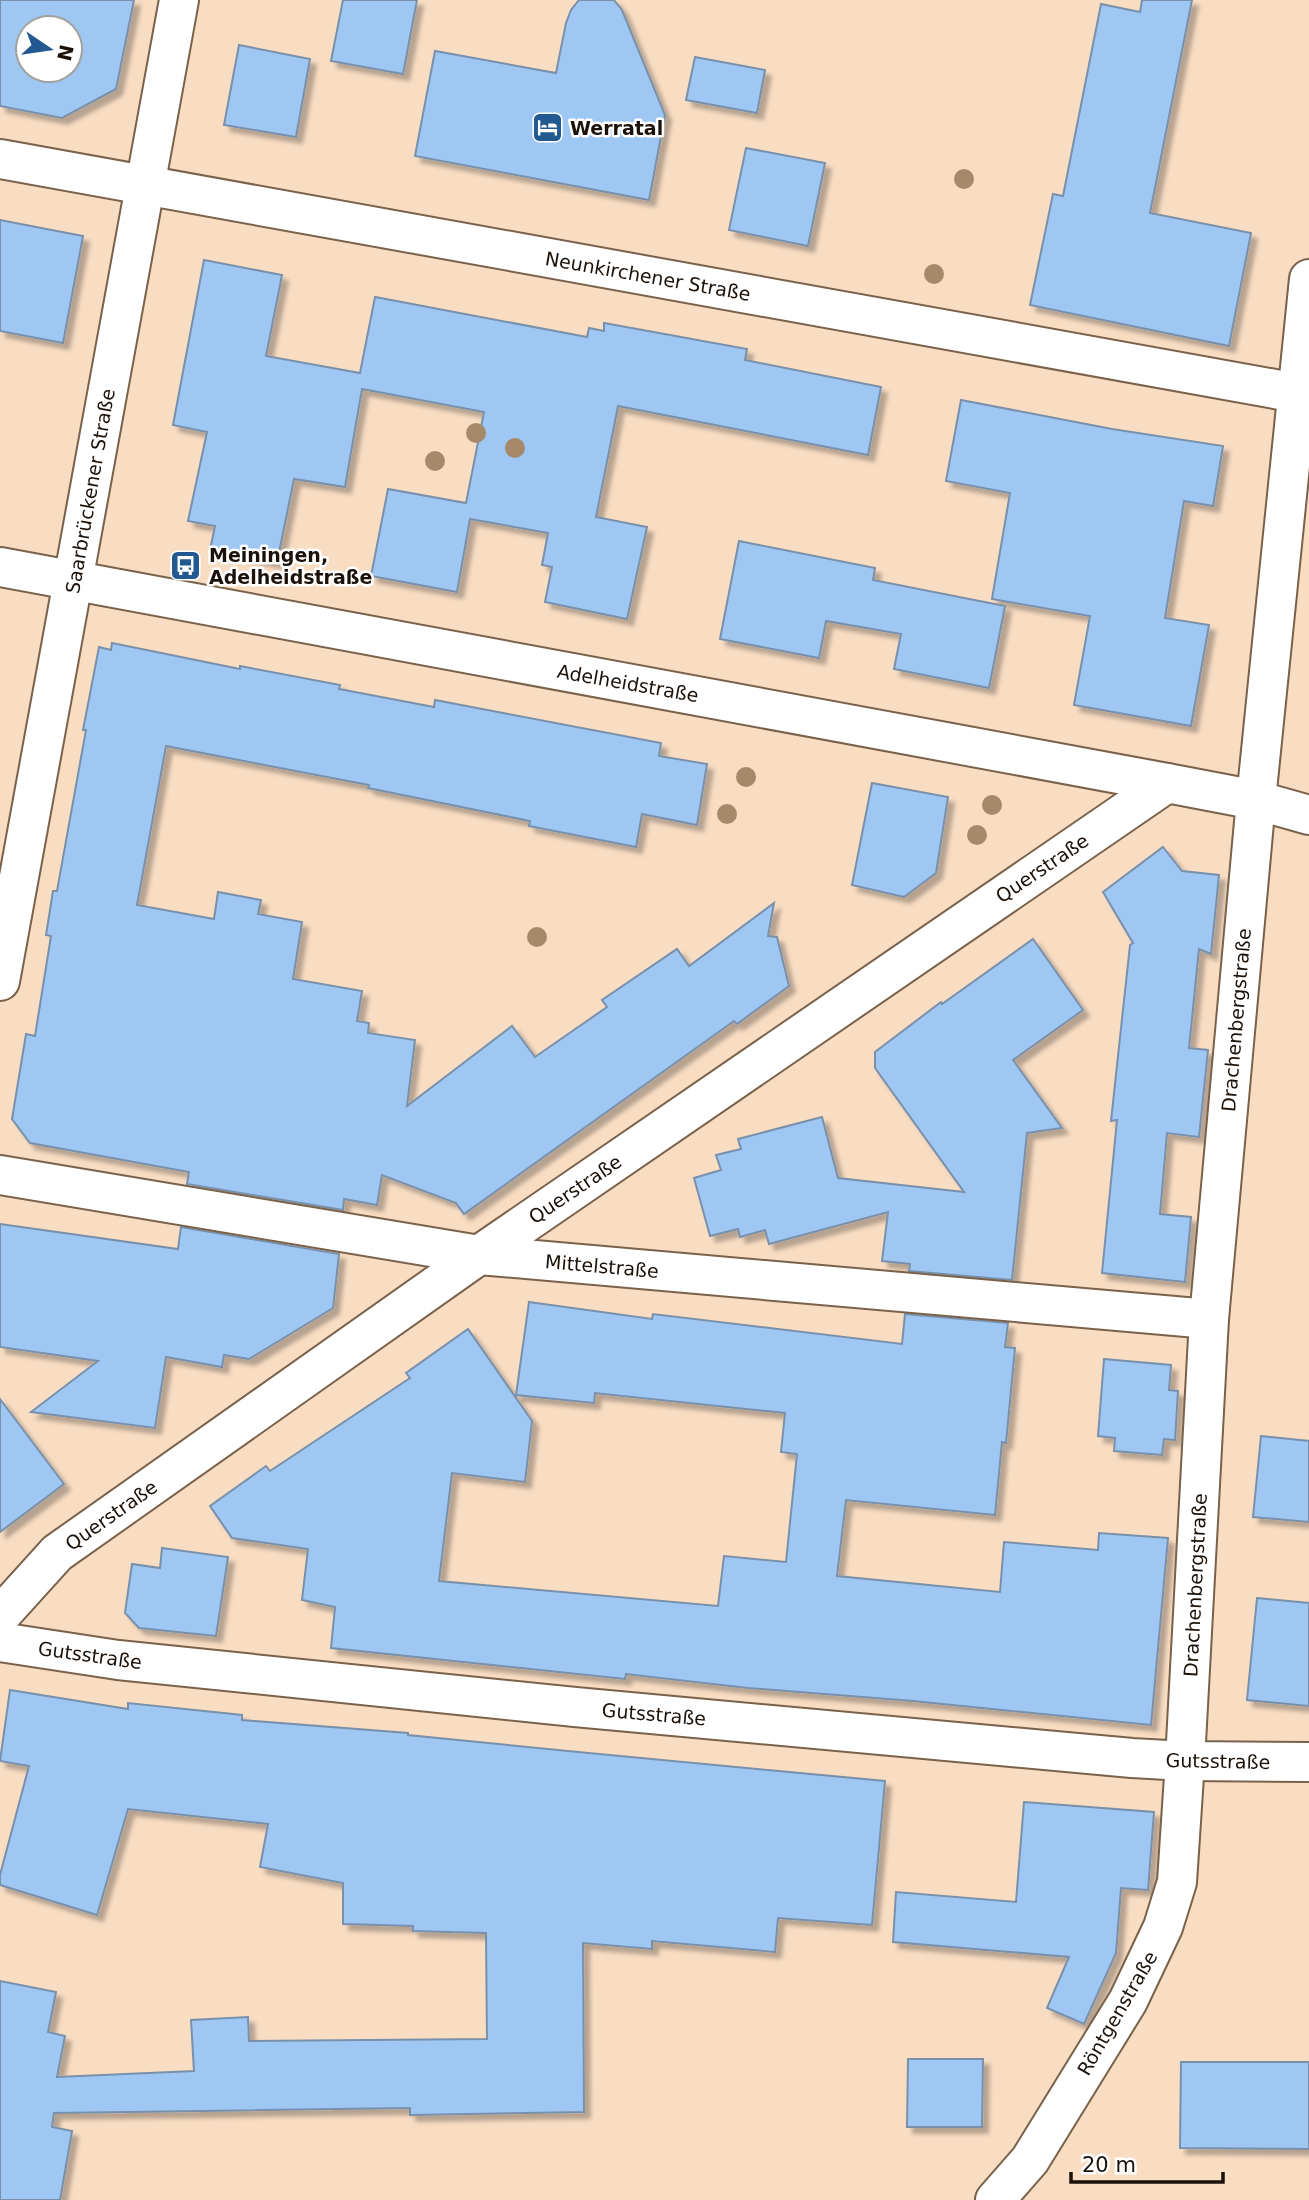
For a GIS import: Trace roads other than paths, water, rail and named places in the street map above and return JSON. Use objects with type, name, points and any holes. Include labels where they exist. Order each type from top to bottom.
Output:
[{"type":"street","name":"Saarbrückener Straße","points":[[0,981],[179,0]]},
{"type":"street","name":"Neunkirchener Straße","points":[[0,159],[1297,393]]},
{"type":"street","name":"Drachenbergstraße","points":[[1185,1761],[1209,1319],[1256,800],[1309,279]]},
{"type":"street","name":"Adelheidstraße","points":[[0,567],[1167,783],[1256,800],[1309,815]]},
{"type":"street","name":"Querstraße","points":[[0,1616],[57,1553],[479,1255],[1167,783]]},
{"type":"street","name":"Mittelstraße","points":[[0,1175],[479,1255],[1209,1319]]},
{"type":"street","name":"Gutsstraße","points":[[0,1642],[118,1660],[575,1707],[1185,1761],[1309,1762]]},
{"type":"street","name":"Röntgenstraße","points":[[995,2200],[1030,2160],[1110,2032],[1128,2001],[1163,1927],[1177,1882],[1185,1761]]},
{"type":"place","name":"Werratal","points":[[547,128]]},
{"type":"place","name":"Meiningen, Adelheidstraße","points":[[186,566]]}]
